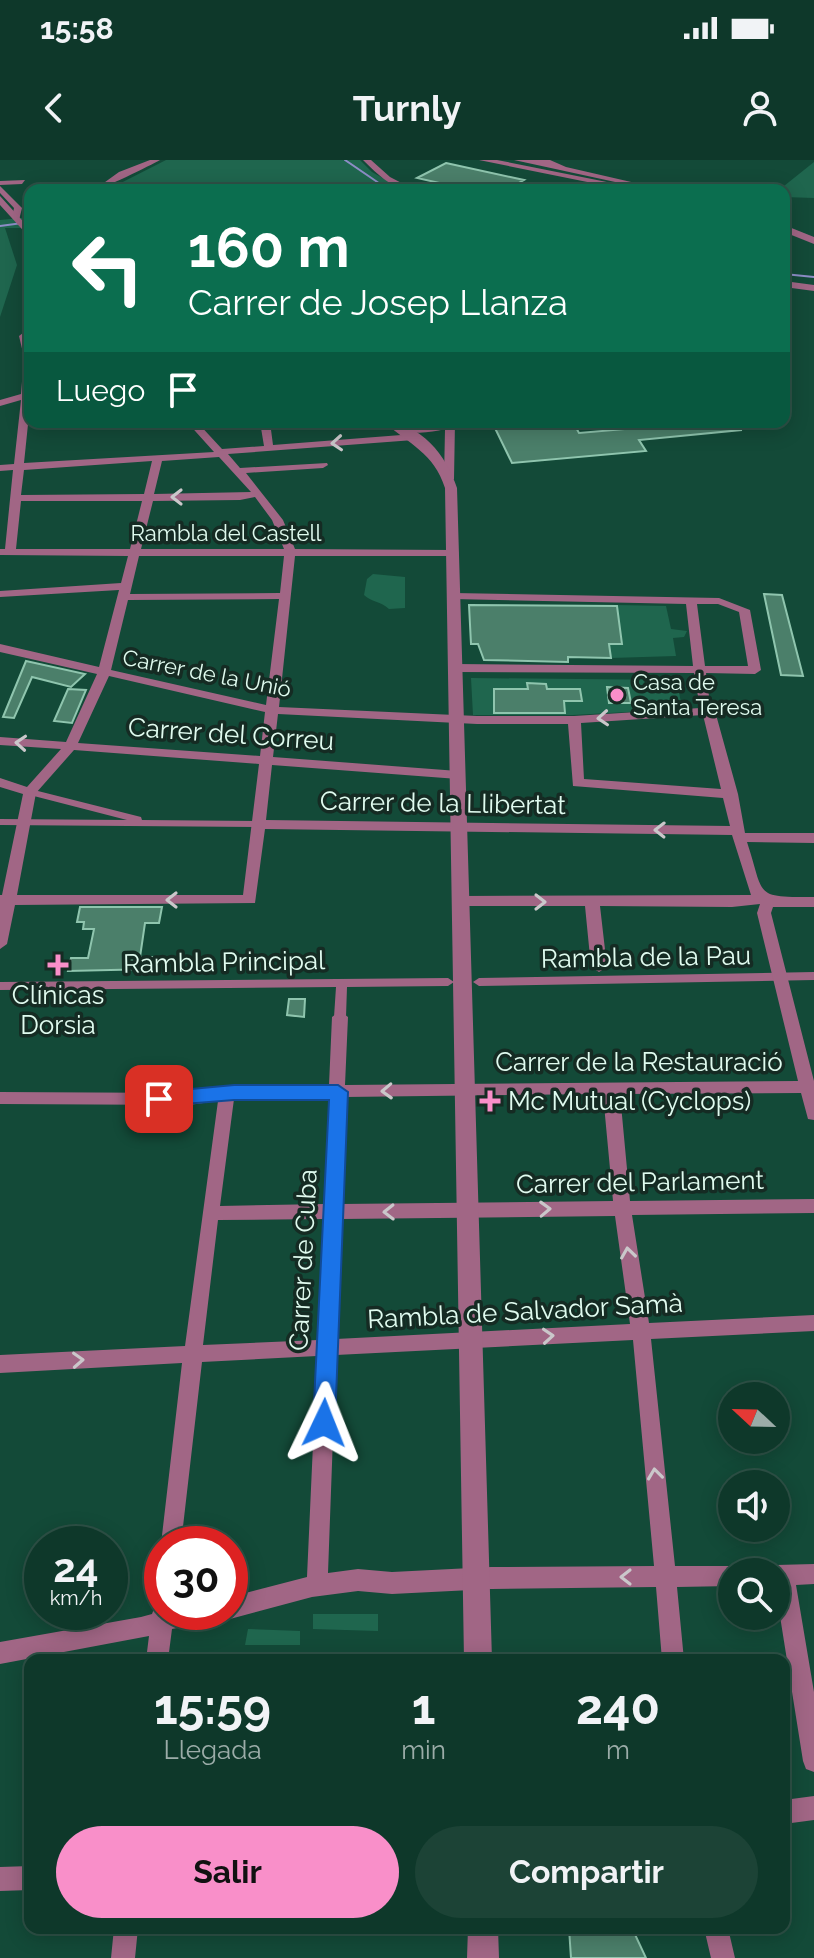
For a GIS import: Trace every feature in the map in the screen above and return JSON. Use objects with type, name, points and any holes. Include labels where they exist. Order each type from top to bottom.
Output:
[{"type":"street","points":[[107,184],[156,160]]},
{"type":"street","points":[[367,160],[387,179],[398,184]]},
{"type":"street","points":[[483,160],[519,164],[614,184]]},
{"type":"street","points":[[519,164],[547,162],[637,184]]},
{"type":"street","points":[[519,164],[601,184]]},
{"type":"street","points":[[22,182],[0,186],[24,223]]},
{"type":"street","points":[[0,199],[19,214]]},
{"type":"street","points":[[0,216],[19,214]]},
{"type":"street","points":[[790,228],[814,238]]},
{"type":"street","points":[[790,285],[814,288]]},
{"type":"street","points":[[0,392],[24,393]]},
{"type":"street","points":[[0,403],[24,394]]},
{"type":"street","points":[[5,552],[21,468],[25,428]]},
{"type":"street","points":[[5,900],[250,900],[290,553],[289,538],[237,471],[198,428]]},
{"type":"street","points":[[266,428],[269,448]]},
{"type":"street","points":[[400,428],[433,453],[449,479]]},
{"type":"street","points":[[416,428],[438,428]]},
{"type":"street","points":[[449,428],[478,1654]]},
{"type":"street","points":[[0,468],[414,437]]},
{"type":"street","points":[[0,944],[5,900],[31,791],[70,747],[104,673],[158,458]]},
{"type":"street","points":[[237,471],[323,465]]},
{"type":"street","points":[[15,498],[240,497],[255,494]]},
{"type":"street","name":"Rambla del Castell","points":[[5,552],[453,553]]},
{"type":"street","points":[[0,594],[124,591],[284,596]]},
{"type":"street","points":[[453,596],[719,601],[744,610],[755,670],[455,668]]},
{"type":"street","points":[[691,601],[701,669],[698,677],[704,704],[709,711],[740,833],[762,898],[811,1087],[814,1114]]},
{"type":"street","name":"Carrer de la Unió","points":[[0,648],[271,710],[456,720],[574,720],[709,711]]},
{"type":"street","points":[[574,720],[578,783],[731,794]]},
{"type":"street","name":"Carrer del Correu","points":[[0,741],[458,775]]},
{"type":"street","points":[[0,782],[139,819],[142,824]]},
{"type":"street","name":"Carrer de la Llibertat","points":[[0,822],[740,833],[814,838]]},
{"type":"street","points":[[462,901],[741,902],[762,898],[814,902]]},
{"type":"street","points":[[592,903],[599,967]]},
{"type":"street","name":"Rambla de la Pau","points":[[464,982],[814,976]]},
{"type":"street","name":"Rambla Principal","points":[[0,986],[464,982]]},
{"type":"street","name":"Carrer de Cuba","points":[[317,1587],[342,983]]},
{"type":"street","name":"Carrer de la Restauració","points":[[0,1098],[189,1099],[227,1093],[811,1087]]},
{"type":"street","points":[[611,1088],[622,1207],[665,1552],[664,1579],[672,1654]]},
{"type":"street","points":[[173,1526],[227,1093]]},
{"type":"street","name":"Carrer del Parlament","points":[[210,1213],[814,1206]]},
{"type":"street","name":"Rambla de Salvador Samà","points":[[0,1364],[814,1323]]},
{"type":"street","points":[[790,1575],[814,1574]]},
{"type":"street","points":[[248,1604],[317,1587],[379,1578],[392,1583],[718,1577]]},
{"type":"street","points":[[0,1653],[144,1622]]},
{"type":"street","points":[[158,1654],[161,1630]]},
{"type":"street","points":[[790,1630],[814,1761]]},
{"type":"street","points":[[790,1811],[814,1808]]},
{"type":"street","points":[[0,1879],[24,1878]]},
{"type":"street","points":[[123,1958],[125,1934]]},
{"type":"street","points":[[483,1934],[483,1958]]},
{"type":"street","points":[[717,1934],[723,1958]]},
{"type":"green space","points":[[166,160],[360,160],[372,172],[393,184],[119,184]]},
{"type":"green space","points":[[814,162],[814,198],[790,197],[790,184],[786,184]]},
{"type":"green space","points":[[24,218],[24,228],[5,228],[17,265],[0,317],[0,220]]},
{"type":"green space","points":[[373,574],[405,577],[405,608],[389,609],[364,595],[367,579]]},
{"type":"green space","points":[[617,605],[666,606],[671,629],[687,631],[684,637],[673,638],[676,656],[611,658],[609,644],[622,644]]},
{"type":"green space","points":[[471,678],[677,680],[682,709],[573,715],[473,715]]},
{"type":"green space","points":[[313,1614],[378,1614],[378,1631],[313,1629]]},
{"type":"green space","points":[[248,1629],[300,1631],[300,1645],[245,1645]]},
{"type":"building","points":[[446,163],[524,180],[517,184],[444,184],[417,178]]},
{"type":"building","points":[[495,428],[576,428],[579,433],[625,428],[741,428],[639,440],[646,451],[512,463]]},
{"type":"building","points":[[764,594],[782,595],[803,676],[781,675]]},
{"type":"building","points":[[469,605],[617,606],[622,644],[609,644],[611,658],[568,657],[568,662],[484,660],[478,644],[471,644]]},
{"type":"building","points":[[26,661],[85,674],[71,687],[32,677],[14,718],[3,717]]},
{"type":"building","points":[[527,683],[546,684],[547,689],[580,689],[582,701],[564,701],[565,713],[494,713],[494,689],[528,689]]},
{"type":"building","name":"Casa de Santa Teresa","points":[[607,687],[628,688],[631,703],[609,703]]},
{"type":"building","points":[[68,689],[86,690],[72,723],[54,721]]},
{"type":"building","points":[[80,907],[162,907],[159,923],[145,923],[140,957],[155,957],[154,969],[68,971],[71,958],[88,958],[94,929],[83,929],[84,922],[77,922]]},
{"type":"building","points":[[289,999],[305,999],[304,1017],[287,1015]]},
{"type":"building","points":[[569,1934],[635,1934],[646,1958],[571,1958]]},
{"type":"waterway","points":[[345,160],[380,184]]},
{"type":"waterway","points":[[0,226],[24,223]]},
{"type":"waterway","points":[[790,275],[814,277]]},
{"type":"place","name":"Casa de Santa Teresa","points":[[617,695]]},
{"type":"place","name":"Clínicas Dorsia","points":[[58,965]]},
{"type":"place","name":"Mc Mutual (Cyclops)","points":[[490,1101]]},
{"type":"route","points":[[159,1099],[234,1093],[338,1092],[324,1423]]}]
